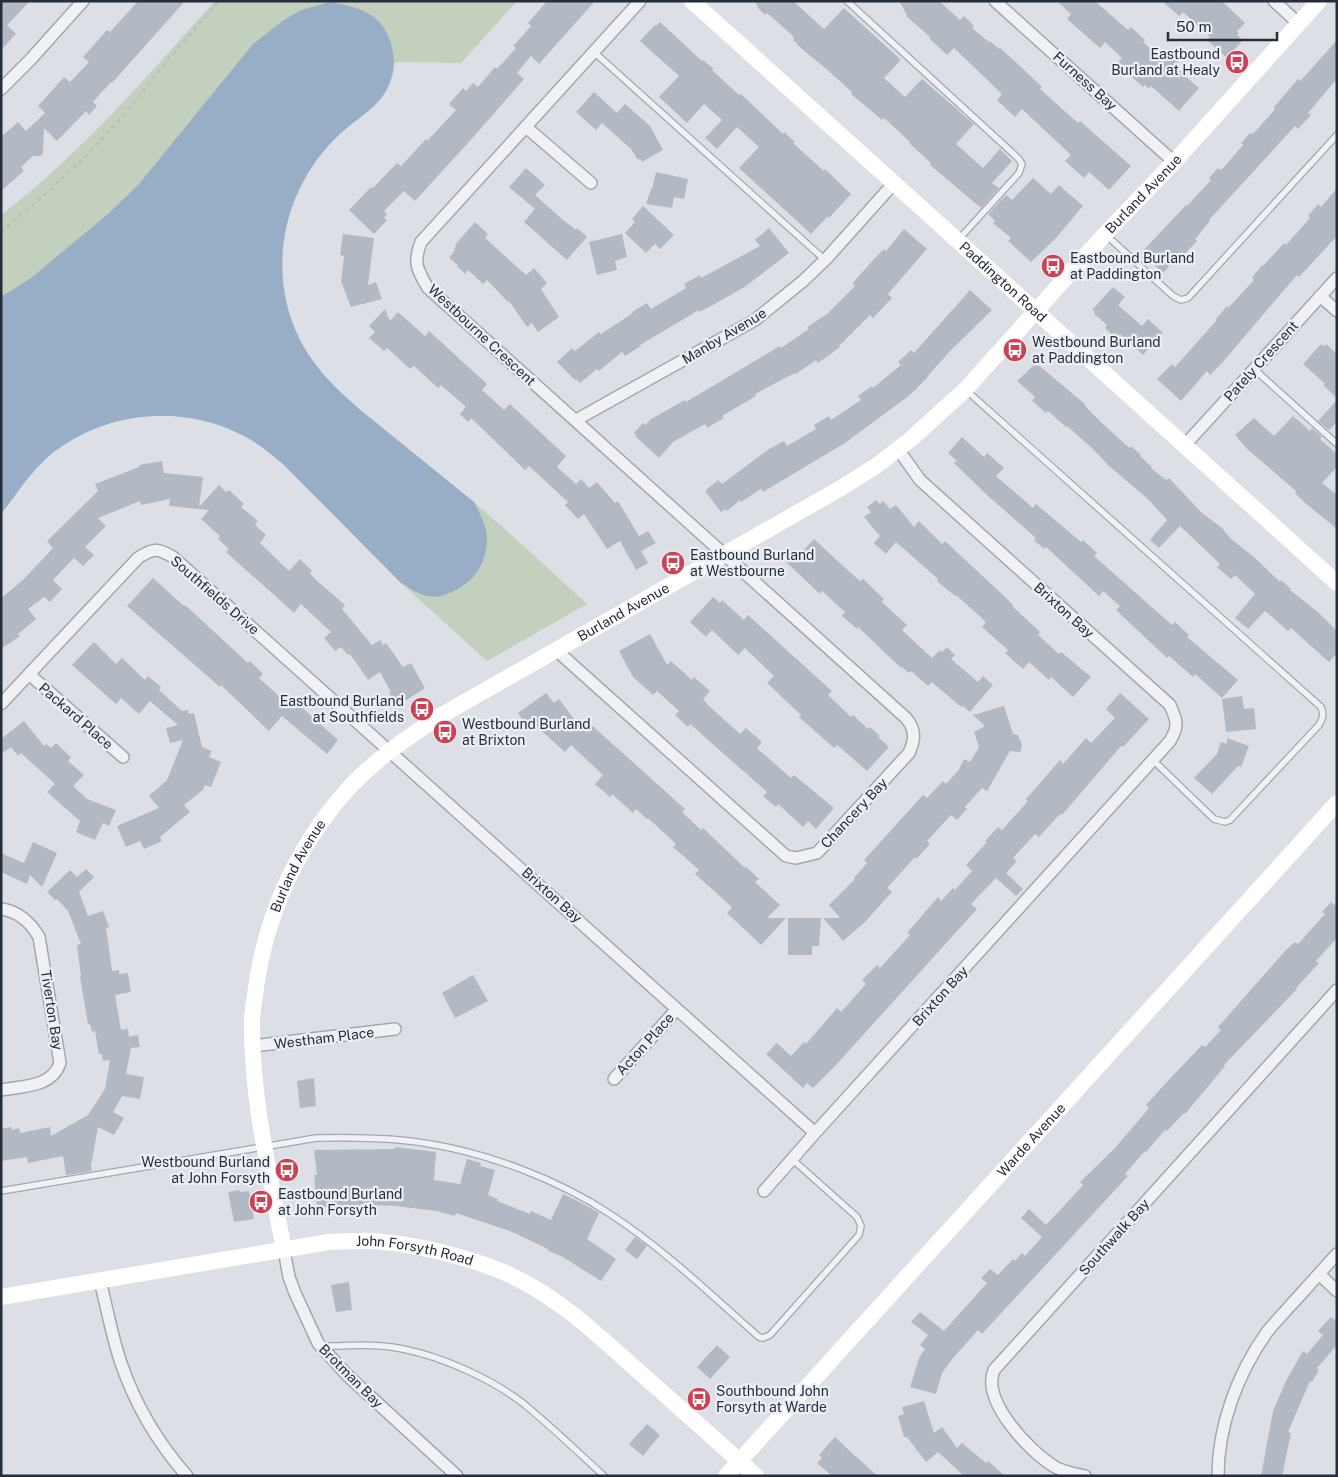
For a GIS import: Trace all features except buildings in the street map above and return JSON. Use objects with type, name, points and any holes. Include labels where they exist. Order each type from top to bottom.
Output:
[{"type":"street","points":[[1,89],[84,1]]},
{"type":"street","name":"Westbourne Crescent","points":[[640,1],[421,242],[416,262],[419,273],[428,288],[724,554]]},
{"type":"street","name":"Paddington Road","points":[[692,1],[1337,583]]},
{"type":"street","name":"Furness Bay","points":[[995,1],[1174,162]]},
{"type":"street","points":[[1274,1],[1299,24]]},
{"type":"street","name":"Burland Avenue","points":[[284,1250],[265,1147],[253,1046],[252,1020],[257,980],[264,944],[288,877],[326,817],[347,790],[390,751],[442,715],[841,488],[876,466],[898,449],[965,390],[1104,234],[1174,162],[1320,1]]},
{"type":"street","points":[[526,127],[592,183]]},
{"type":"street","name":"Manby Avenue","points":[[576,420],[755,320],[803,281],[825,260],[894,183]]},
{"type":"street","name":"Pately Crescent","points":[[1185,444],[1337,278]]},
{"type":"street","points":[[1320,296],[1337,311]]},
{"type":"street","name":"Brixton Bay","points":[[390,751],[815,1133],[1153,760],[1170,741],[1177,729],[1170,705],[920,480],[898,449]]},
{"type":"street","name":"Southfields Drive","points":[[1,704],[138,558],[153,550],[161,550],[172,557],[390,751]]},
{"type":"street","name":"Chancery Bay","points":[[556,650],[777,850],[786,856],[796,858],[816,853],[909,754],[914,742],[912,724],[724,554]]},
{"type":"street","name":"Packard Place","points":[[29,674],[123,757]]},
{"type":"street","name":"Warde Avenue","points":[[726,1476],[1337,803]]},
{"type":"street","name":"Tiverton Bay","points":[[1,909],[7,909],[31,924],[39,937],[60,1063],[57,1072],[50,1079],[40,1083],[1,1090]]},
{"type":"street","name":"Southwalk Bay","points":[[1085,1476],[1057,1468],[1031,1448],[1016,1432],[998,1405],[992,1390],[990,1378],[994,1370],[1337,990]]},
{"type":"street","name":"Acton Place","points":[[614,1079],[677,1008]]},
{"type":"street","name":"Westham Place","points":[[253,1046],[395,1030]]},
{"type":"street","points":[[764,1191],[815,1133]]},
{"type":"street","name":"John Forsyth Road","points":[[1,1297],[329,1242],[374,1241],[419,1248],[485,1265],[510,1275],[571,1313],[756,1476]]},
{"type":"street","name":"Brotman Bay","points":[[284,1250],[289,1277],[305,1319],[321,1346],[348,1376],[457,1476]]},
{"type":"street","points":[[1218,1476],[1220,1444],[1227,1415],[1237,1387],[1252,1358],[1268,1331],[1337,1254]]},
{"type":"street","points":[[1319,1274],[1337,1291]]},
{"type":"street","points":[[100,1281],[120,1362],[130,1385],[161,1442],[187,1476]]},
{"type":"lane","points":[[847,1],[1018,158],[1022,164],[1019,173],[957,240]]},
{"type":"lane","points":[[594,52],[825,260]]},
{"type":"lane","points":[[1104,234],[1173,296],[1181,300],[1188,298],[1337,134]]},
{"type":"lane","points":[[1254,369],[1337,444]]},
{"type":"lane","points":[[965,390],[1321,707],[1323,712],[1324,718],[1319,725],[1230,820],[1225,822],[1214,819],[1153,760]]},
{"type":"lane","points":[[1,1191],[316,1138],[346,1137],[430,1144],[488,1158],[520,1170],[557,1185],[609,1213],[677,1264],[759,1338],[763,1338],[770,1336],[859,1235],[861,1226],[857,1217],[792,1159]]},
{"type":"lane","points":[[321,1346],[383,1346],[403,1348],[459,1366],[483,1378],[524,1404],[604,1476]]},
{"type":"path","points":[[1,232],[82,160],[119,121],[219,1]]},
{"type":"green space","points":[[215,1],[517,1],[461,63],[395,62],[392,76],[380,98],[325,148],[306,174],[296,195],[284,243],[284,290],[289,312],[309,356],[324,376],[349,401],[492,518],[587,604],[487,661],[401,583],[284,465],[254,442],[220,426],[195,419],[169,416],[119,421],[95,429],[72,440],[50,455],[30,476],[1,514],[1,215],[59,166],[113,113]]},
{"type":"water","points":[[330,2],[348,6],[371,15],[382,26],[387,33],[393,50],[392,77],[380,100],[341,133],[324,151],[309,172],[297,194],[289,217],[284,241],[282,266],[284,291],[290,316],[307,353],[332,383],[360,409],[474,502],[487,533],[484,557],[476,573],[464,585],[444,595],[431,597],[416,592],[401,583],[284,465],[269,453],[244,436],[220,426],[195,419],[169,416],[119,421],[95,429],[72,440],[43,462],[1,514],[1,297],[31,278],[108,214],[139,184],[253,44],[281,22],[301,10]]},
{"type":"place","name":"Eastbound Burland at Healy","points":[[1237,62]]},
{"type":"place","name":"Eastbound Burland at Paddington","points":[[1053,266]]},
{"type":"place","name":"Westbound Burland at Paddington","points":[[1015,350]]},
{"type":"place","name":"Eastbound Burland at Westbourne","points":[[673,563]]},
{"type":"place","name":"Eastbound Burland at Southfields","points":[[422,709]]},
{"type":"place","name":"Westbound Burland at Brixton","points":[[445,732]]},
{"type":"place","name":"Westbound Burland at John Forsyth","points":[[287,1170]]},
{"type":"place","name":"Eastbound Burland at John Forsyth","points":[[261,1202]]},
{"type":"place","name":"Southbound John Forsyth at Warde","points":[[699,1399]]}]
